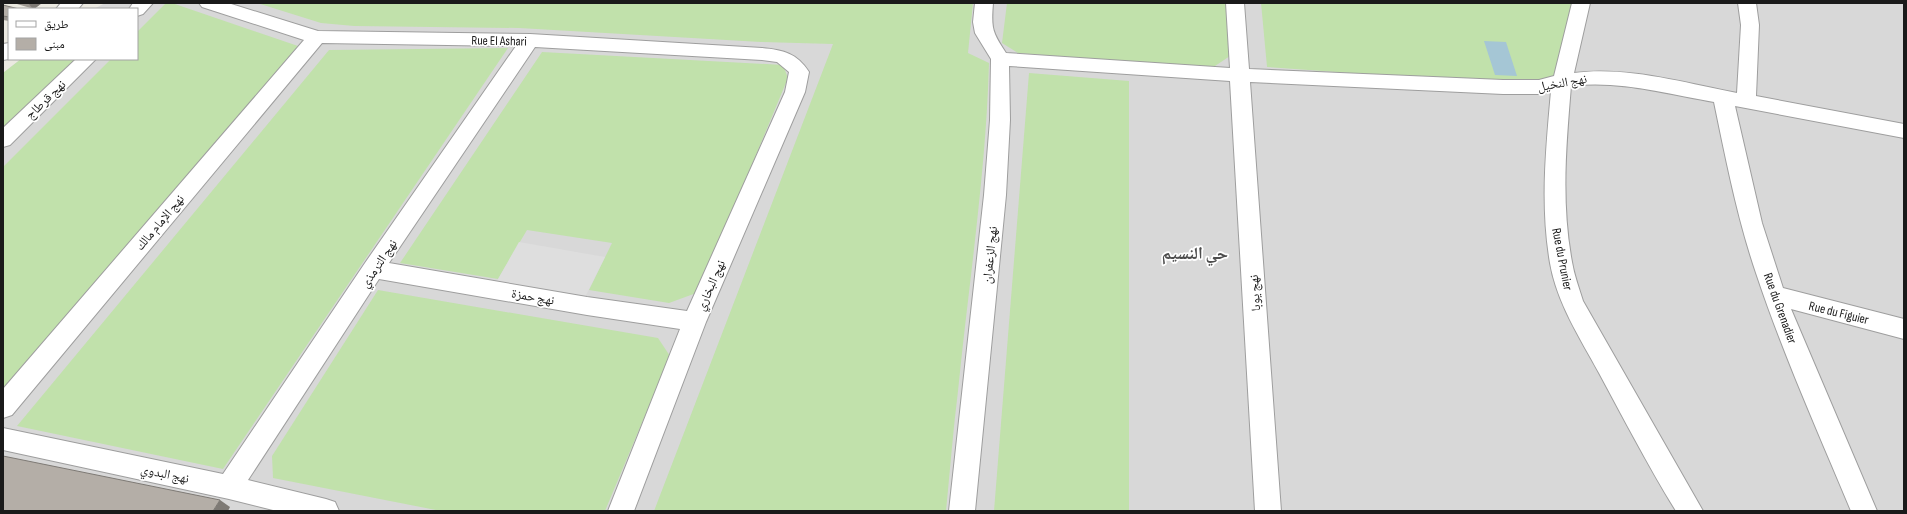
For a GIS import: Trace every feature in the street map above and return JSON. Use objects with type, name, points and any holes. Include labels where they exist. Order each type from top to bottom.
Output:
[{"type":"street","name":"Rue El Ashari","points":[[208,3],[317,37],[530,40],[762,54],[782,56],[793,62]]},
{"type":"street","points":[[984,3],[982,22],[984,33],[1000,59],[1240,75]]},
{"type":"street","name":"نهج يوبا","points":[[1235,3],[1268,511]]},
{"type":"street","name":"Rue du Prunier","points":[[1581,3],[1562,81],[1554,175],[1555,219],[1561,264],[1572,302],[1663,467],[1690,511]]},
{"type":"street","points":[[1746,3],[1750,25],[1746,102]]},
{"type":"street","name":"نهج الإمام مالك","points":[[3,407],[317,37]]},
{"type":"street","name":"نهج الترمذي","points":[[229,487],[373,269],[530,40]]},
{"type":"street","name":"نهج الزعفران","points":[[962,511],[995,195],[1000,120],[1000,59]]},
{"type":"street","name":"نهج قرطاج","points":[[3,140],[85,60]]},
{"type":"street","name":"نهج البخاري","points":[[621,511],[694,322],[795,92],[799,72],[793,62]]},
{"type":"street","name":"نهج النخيل","points":[[1240,75],[1533,88],[1544,87],[1562,81],[1592,77],[1620,78],[1904,131]]},
{"type":"street","name":"Rue du Grenadier","points":[[1723,98],[1750,214],[1775,296],[1823,416],[1864,511]]},
{"type":"street","name":"نهج حمزة","points":[[373,269],[587,306],[694,322]]},
{"type":"street","name":"Rue du Figuier","points":[[1775,296],[1904,328]]},
{"type":"street","name":"نهج البدوي","points":[[3,439],[229,487],[326,511]]},
{"type":"shaded area","points":[[105,3],[1904,3],[1904,511],[3,511],[3,73],[20,60],[138,60],[138,8],[96,8]]},
{"type":"shaded area","points":[[519,242],[605,257],[582,303],[493,288]]},
{"type":"green space","points":[[166,3],[172,3],[298,46],[3,395],[3,167],[110,60],[138,60],[138,31]]},
{"type":"green space","points":[[257,3],[973,3],[968,53],[989,63],[987,104],[981,186],[946,511],[654,511],[833,44],[761,42],[519,28],[354,26],[321,23]]},
{"type":"green space","points":[[1007,3],[1226,3],[1230,56],[1212,68],[1018,53],[1002,43]]},
{"type":"green space","points":[[1261,3],[1575,3],[1575,8],[1552,81],[1532,86],[1267,67]]},
{"type":"green space","points":[[508,48],[223,469],[17,426],[329,50]]},
{"type":"green space","points":[[542,52],[783,65],[788,78],[699,292],[669,303],[589,290],[612,243],[527,230],[498,279],[400,263]]},
{"type":"green space","points":[[20,60],[79,60],[3,133],[3,73]]},
{"type":"green space","points":[[1029,73],[1129,81],[1129,511],[994,511]]},
{"type":"green space","points":[[378,290],[658,338],[670,356],[605,511],[441,511],[273,478],[272,456]]},
{"type":"water","points":[[1484,41],[1506,42],[1517,76],[1495,75]]},
{"type":"building","points":[[3,5],[15,8],[8,8],[8,17],[3,16]]},
{"type":"building","points":[[3,456],[220,500],[213,511],[3,511]]},
{"type":"district","name":"حي النسيم","points":[[1195,253]]}]
